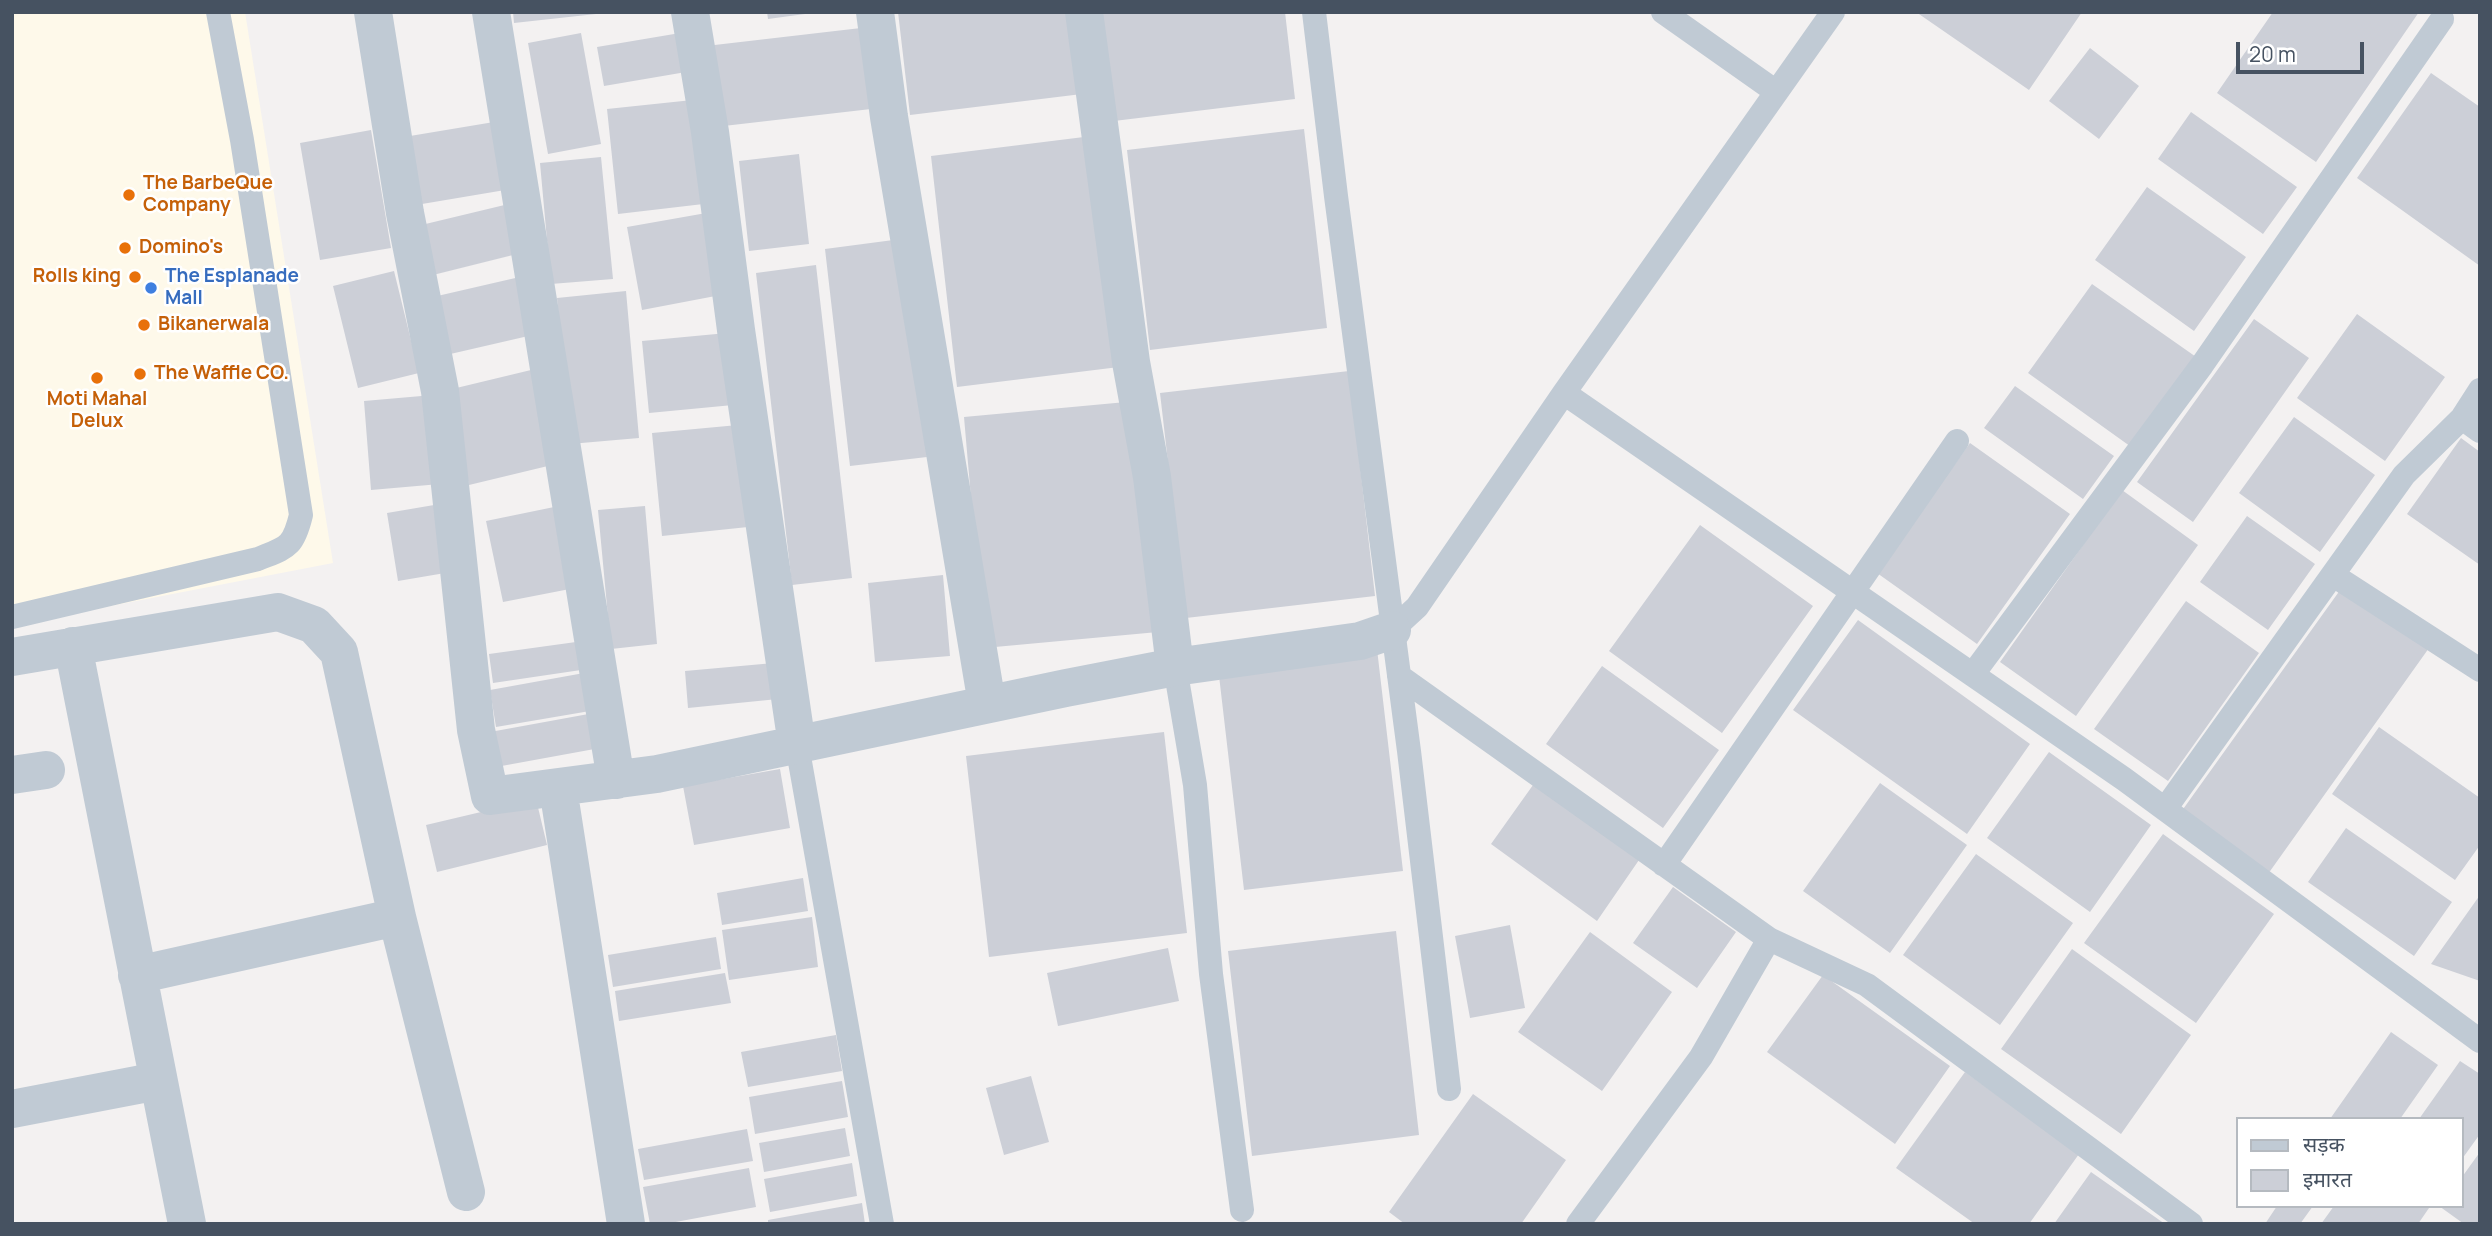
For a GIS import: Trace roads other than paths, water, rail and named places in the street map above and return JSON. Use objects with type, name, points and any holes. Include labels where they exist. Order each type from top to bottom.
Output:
[{"type":"street","points":[[373,12],[405,213],[440,391],[476,730],[490,796],[657,774],[1175,667],[1360,641],[1392,630]]},
{"type":"street","points":[[491,12],[616,780]]},
{"type":"street","points":[[690,12],[710,132],[797,745]]},
{"type":"street","points":[[875,12],[889,117],[987,704]]},
{"type":"street","points":[[1084,12],[1132,362],[1152,477],[1175,667]]},
{"type":"street","points":[[12,657],[278,612],[314,625],[339,652],[397,917],[466,1192]]},
{"type":"street","points":[[73,646],[187,1224]]},
{"type":"street","points":[[558,788],[626,1224]]},
{"type":"street","points":[[137,975],[397,917]]},
{"type":"street","points":[[12,1109],[158,1081]]},
{"type":"lane","points":[[12,617],[258,559],[286,548],[297,534],[302,515],[242,140],[218,12]]},
{"type":"lane","points":[[1314,12],[1449,1089]]},
{"type":"lane","points":[[1663,12],[1775,91]]},
{"type":"lane","points":[[1392,630],[1417,607],[1775,91],[1833,12]]},
{"type":"lane","points":[[1973,674],[2202,365],[2442,19]]},
{"type":"lane","points":[[2165,809],[2404,475],[2471,425],[2480,390]]},
{"type":"lane","points":[[1564,393],[1973,674],[2478,1035]]},
{"type":"lane","points":[[1664,865],[1957,441]]},
{"type":"lane","points":[[2333,575],[2480,670]]},
{"type":"lane","points":[[1175,667],[1195,785],[1210,974],[1242,1210]]},
{"type":"lane","points":[[1399,676],[1769,939],[1867,985],[2191,1224]]},
{"type":"lane","points":[[797,745],[882,1224]]},
{"type":"lane","points":[[1578,1224],[1701,1057],[1769,939]]},
{"type":"place","name":"The BarbeQue Company","points":[[129,195]]},
{"type":"place","name":"Domino's","points":[[125,248]]},
{"type":"place","name":"Rolls king","points":[[135,277]]},
{"type":"place","name":"The Esplanade Mall","points":[[151,288]]},
{"type":"place","name":"Bikanerwala","points":[[144,325]]},
{"type":"place","name":"The Waffle CO.","points":[[140,374]]},
{"type":"place","name":"Moti Mahal Delux","points":[[97,378]]}]
